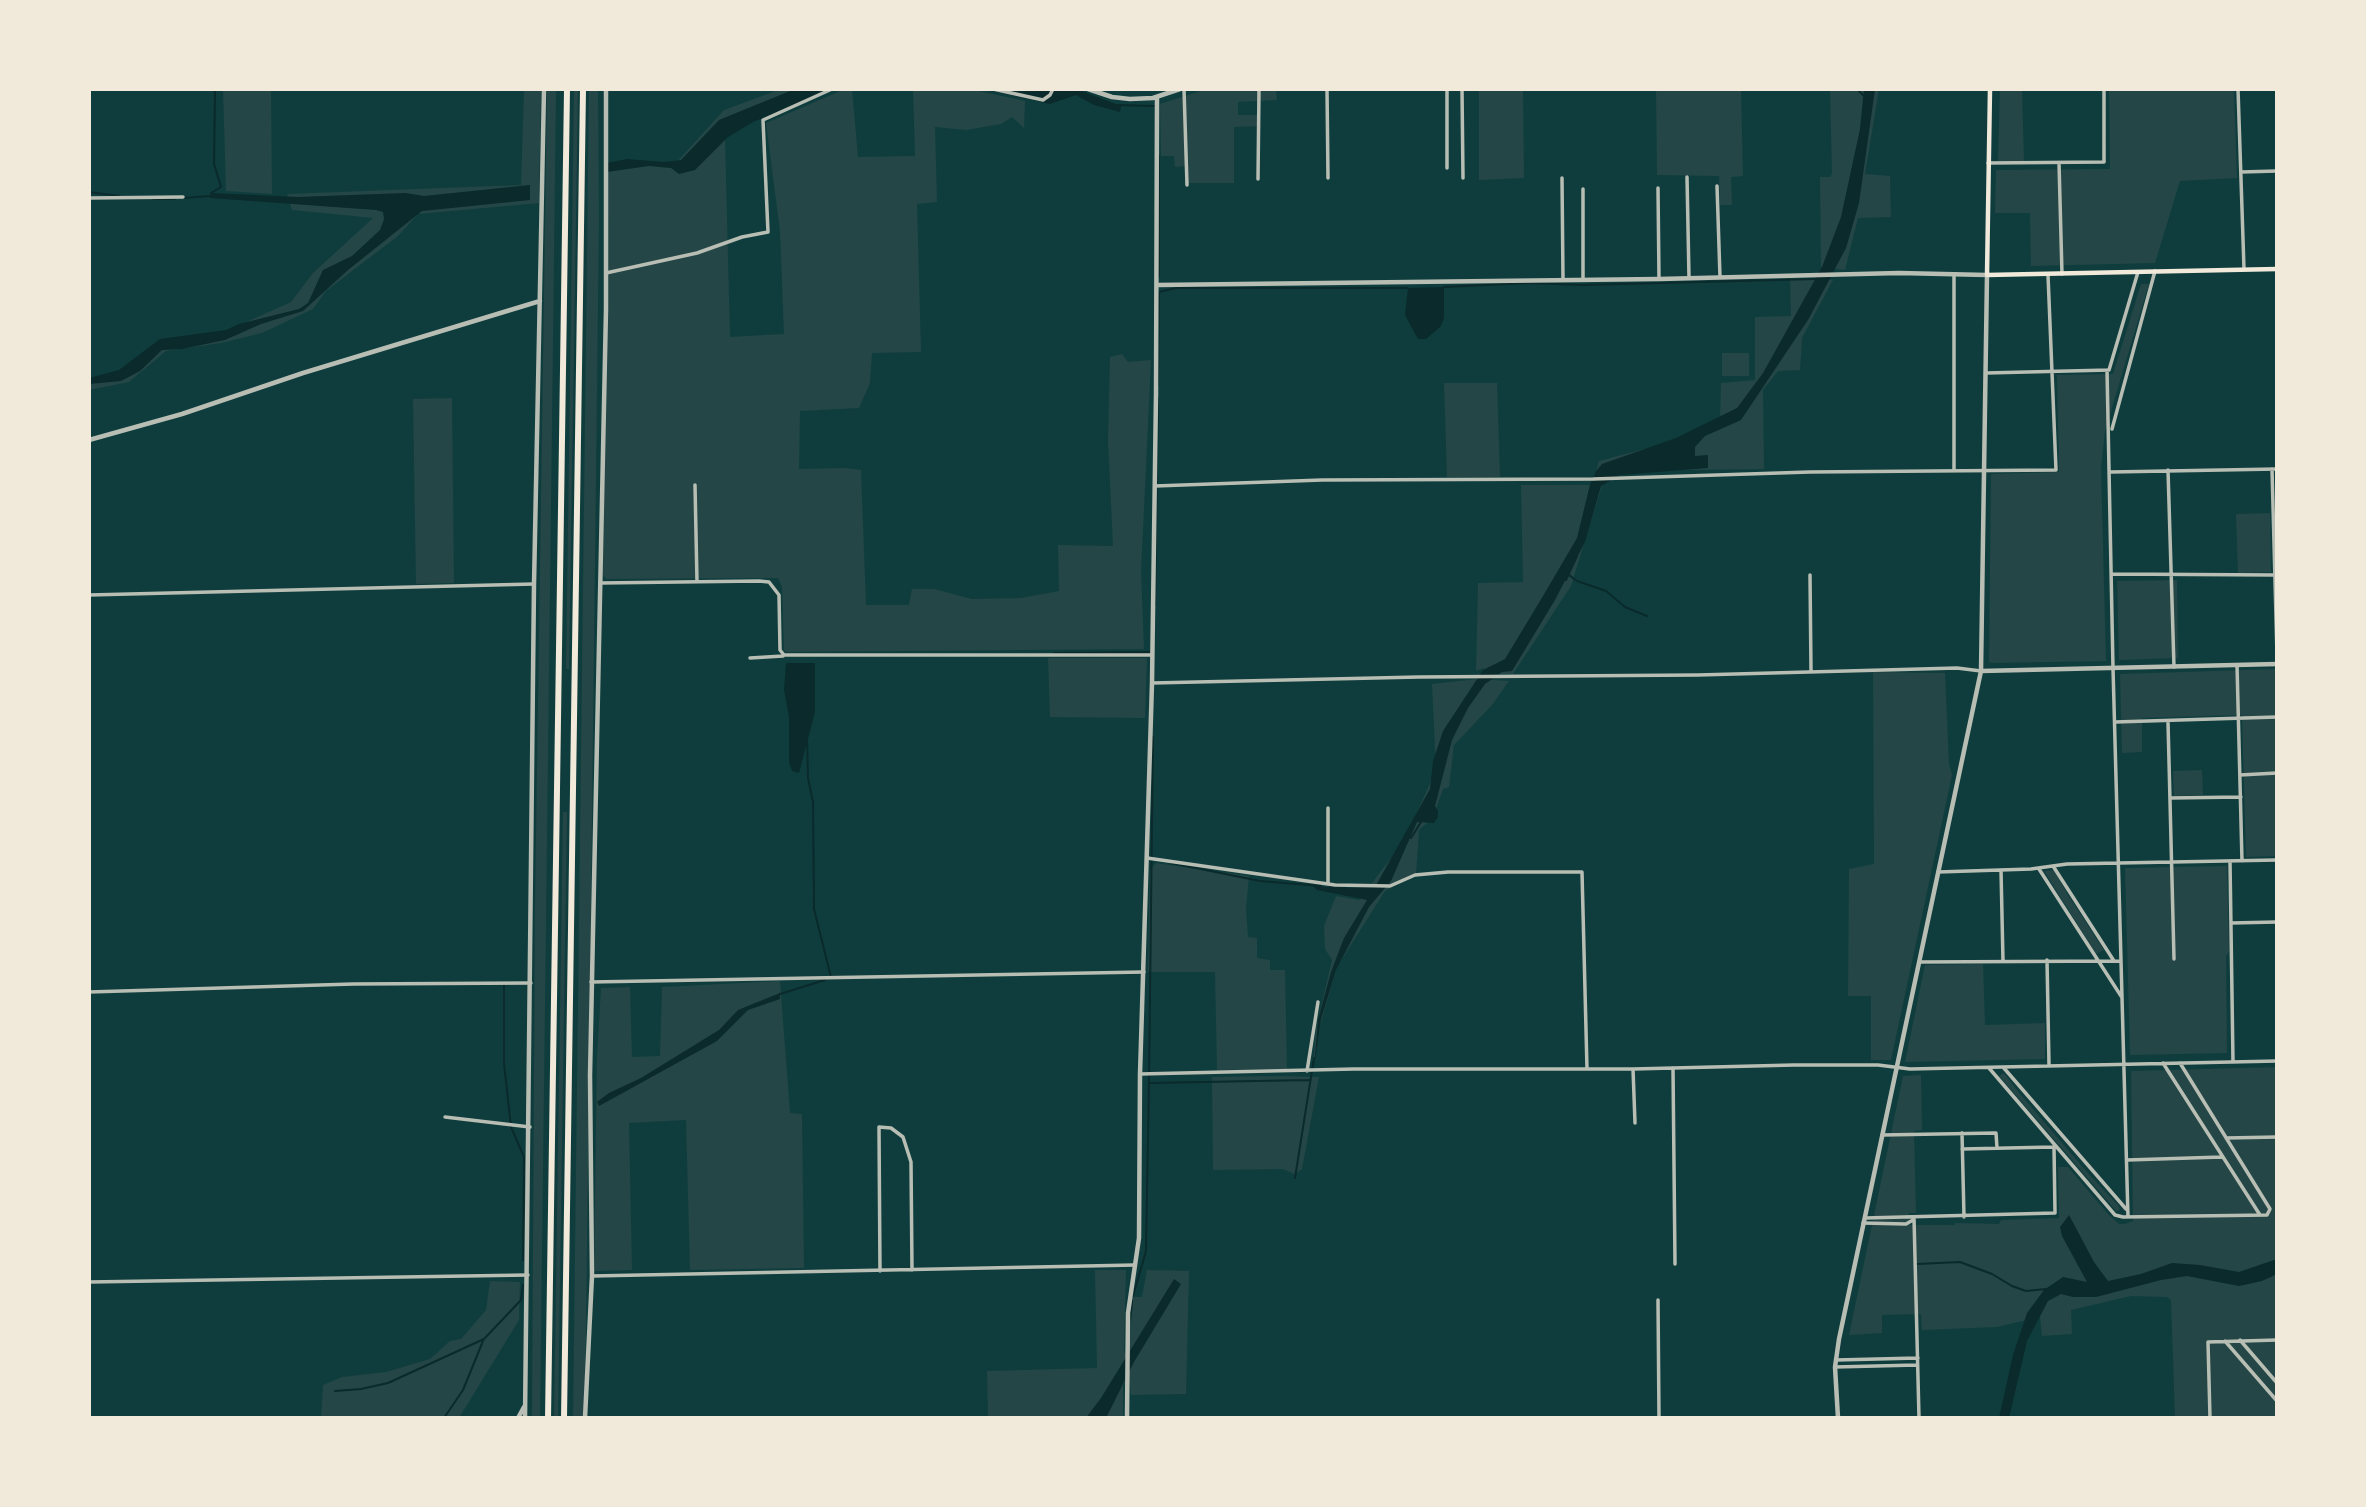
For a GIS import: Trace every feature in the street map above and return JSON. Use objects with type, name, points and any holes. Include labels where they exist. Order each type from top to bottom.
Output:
[{"type":"highway","points":[[548,1418],[567,89]]},
{"type":"highway","points":[[564,1418],[583,89]]},
{"type":"main road","points":[[1990,89],[1987,275],[2277,268]]},
{"type":"street","points":[[526,1418],[534,584],[544,89]]},
{"type":"street","points":[[585,1418],[592,1276],[591,982],[606,273],[606,89]]},
{"type":"street","points":[[606,273],[697,253],[741,237],[768,232],[763,120],[832,89]]},
{"type":"street","points":[[993,89],[1042,100],[1053,90]]},
{"type":"street","points":[[1088,89],[1125,99],[1157,97],[1182,89],[1187,185]]},
{"type":"street","points":[[1258,179],[1259,89]]},
{"type":"street","points":[[1326,89],[1328,177]]},
{"type":"street","points":[[1447,89],[1447,168]]},
{"type":"street","points":[[1462,89],[1463,178]]},
{"type":"street","points":[[1988,163],[2104,162],[2104,89]]},
{"type":"street","points":[[2238,89],[2244,269]]},
{"type":"street","points":[[1127,1418],[1128,1325],[1139,1228],[1140,1074],[1152,683],[1157,97]]},
{"type":"street","points":[[2059,163],[2062,274]]},
{"type":"street","points":[[2241,172],[2277,171]]},
{"type":"street","points":[[1687,177],[1689,278]]},
{"type":"street","points":[[1562,178],[1563,279]]},
{"type":"street","points":[[1717,186],[1720,277]]},
{"type":"street","points":[[1658,188],[1659,279]]},
{"type":"street","points":[[1583,189],[1583,279]]},
{"type":"street","points":[[89,198],[183,197]]},
{"type":"street","points":[[2110,435],[2155,271]]},
{"type":"street","points":[[2128,1217],[2108,370],[2138,272]]},
{"type":"street","points":[[1157,285],[1841,274],[1987,275],[1981,671],[1836,1360],[1838,1418]]},
{"type":"street","points":[[1954,471],[1955,274]]},
{"type":"street","points":[[1155,486],[1322,480],[1593,479],[1810,472],[2056,470],[2048,275]]},
{"type":"street","points":[[89,440],[182,414],[303,373],[540,302]]},
{"type":"street","points":[[1986,373],[2108,370]]},
{"type":"street","points":[[2111,472],[2274,469],[2277,654]]},
{"type":"street","points":[[2168,470],[2174,667]]},
{"type":"street","points":[[695,485],[697,582]]},
{"type":"street","points":[[2112,574],[2276,575]]},
{"type":"street","points":[[1810,575],[1811,671]]},
{"type":"street","points":[[600,583],[759,580],[771,584],[779,595],[780,650],[785,655]]},
{"type":"street","points":[[89,595],[534,584]]},
{"type":"street","points":[[750,658],[785,655],[1152,655]]},
{"type":"street","points":[[1152,683],[2277,664]]},
{"type":"street","points":[[2237,665],[2242,861]]},
{"type":"street","points":[[2115,722],[2277,717]]},
{"type":"street","points":[[2168,722],[2174,959]]},
{"type":"street","points":[[2240,775],[2277,774]]},
{"type":"street","points":[[2170,799],[2241,797]]},
{"type":"street","points":[[1328,808],[1328,884]]},
{"type":"street","points":[[1147,858],[1328,884],[1390,886],[1418,875],[1582,872],[1587,1069]]},
{"type":"street","points":[[1938,872],[2118,863],[2277,860]]},
{"type":"street","points":[[2230,861],[2233,1062]]},
{"type":"street","points":[[2053,866],[2113,961]]},
{"type":"street","points":[[2039,869],[2122,998]]},
{"type":"street","points":[[2001,870],[2003,961]]},
{"type":"street","points":[[2231,923],[2277,922]]},
{"type":"street","points":[[2047,960],[2049,1065]]},
{"type":"street","points":[[1919,962],[2121,961]]},
{"type":"street","points":[[591,982],[1144,972]]},
{"type":"street","points":[[89,992],[353,984],[531,983]]},
{"type":"street","points":[[1307,1071],[1318,1002]]},
{"type":"street","points":[[1140,1074],[1354,1069],[1633,1069],[1878,1065],[1897,1069],[2277,1061]]},
{"type":"street","points":[[2163,1063],[2260,1216]]},
{"type":"street","points":[[1988,1066],[2112,1213],[2121,1217],[2267,1215],[2270,1209],[2180,1063]]},
{"type":"street","points":[[2002,1066],[2128,1211]]},
{"type":"street","points":[[1673,1068],[1675,1264]]},
{"type":"street","points":[[1633,1069],[1634,1123]]},
{"type":"street","points":[[445,1117],[530,1127]]},
{"type":"street","points":[[880,1271],[879,1127],[898,1131],[903,1137],[911,1161],[912,1270]]},
{"type":"street","points":[[1962,1133],[1964,1217]]},
{"type":"street","points":[[1882,1135],[1996,1133],[1997,1148]]},
{"type":"street","points":[[2226,1138],[2277,1138]]},
{"type":"street","points":[[1962,1149],[2054,1147]]},
{"type":"street","points":[[1864,1221],[1906,1224],[1914,1218],[2053,1215],[2056,1205],[2054,1147]]},
{"type":"street","points":[[2127,1160],[2224,1157]]},
{"type":"street","points":[[1914,1218],[1919,1418]]},
{"type":"street","points":[[592,1276],[1135,1265]]},
{"type":"street","points":[[89,1282],[528,1275]]},
{"type":"street","points":[[1658,1300],[1659,1418]]},
{"type":"street","points":[[2240,1340],[2277,1382]]},
{"type":"street","points":[[2210,1418],[2208,1342],[2277,1340]]},
{"type":"street","points":[[2225,1341],[2277,1401]]},
{"type":"street","points":[[1836,1360],[1918,1358]]},
{"type":"street","points":[[1835,1367],[1918,1365]]},
{"type":"street","points":[[518,1418],[526,1403]]},
{"type":"shaded area","points":[[223,89],[271,89],[272,194],[226,191]]},
{"type":"shaded area","points":[[524,89],[541,89],[539,203],[418,214],[398,236],[326,291],[313,309],[262,333],[221,343],[166,351],[129,382],[89,390],[89,378],[121,371],[166,339],[222,333],[291,302],[313,273],[373,218],[292,210],[287,194],[521,185]]},
{"type":"shaded area","points":[[547,89],[556,89],[540,1418],[532,1418],[535,905]]},
{"type":"shaded area","points":[[574,89],[578,89],[569,669],[566,669]]},
{"type":"shaded area","points":[[589,89],[598,89],[599,217],[585,1418],[573,1418]]},
{"type":"shaded area","points":[[781,89],[821,89],[744,118],[725,138],[730,337],[784,334],[780,231],[766,123],[845,89],[852,89],[858,157],[915,156],[913,89],[970,89],[1025,101],[1024,128],[1012,117],[1001,124],[966,130],[935,127],[937,202],[917,204],[921,352],[872,353],[870,383],[859,408],[800,411],[799,469],[861,470],[866,605],[909,605],[912,589],[934,589],[972,599],[1021,598],[1059,591],[1058,545],[1113,546],[1108,441],[1110,357],[1122,354],[1128,362],[1151,360],[1141,572],[1144,649],[786,652],[782,587],[778,578],[606,579],[603,575],[607,172],[611,164],[675,164],[724,110]]},
{"type":"shaded area","points":[[795,89],[834,89],[753,122],[728,137],[695,170],[679,174],[671,168],[649,166],[607,172],[606,163],[627,159],[664,162],[681,160],[719,120]]},
{"type":"shaded area","points":[[983,89],[1079,90],[1121,106],[1120,112],[1094,105],[1076,95],[1050,104]]},
{"type":"shaded area","points":[[1207,89],[1276,89],[1277,100],[1238,102],[1238,115],[1259,115],[1259,126],[1234,127],[1234,183],[1187,183],[1187,166],[1175,167],[1174,156],[1161,156],[1160,104]]},
{"type":"shaded area","points":[[1479,89],[1523,89],[1524,178],[1479,180]]},
{"type":"shaded area","points":[[1656,89],[1741,89],[1743,176],[1731,177],[1732,205],[1720,205],[1719,176],[1657,175]]},
{"type":"shaded area","points":[[1830,89],[1879,89],[1865,174],[1890,176],[1891,217],[1858,218],[1845,270],[1821,267],[1820,177],[1830,177],[1832,174]]},
{"type":"shaded area","points":[[1864,89],[1875,89],[1859,203],[1846,248],[1808,320],[1741,420],[1705,436],[1695,447],[1695,456],[1708,455],[1708,468],[1620,475],[1601,486],[1585,542],[1555,600],[1512,671],[1502,672],[1485,684],[1468,708],[1452,740],[1435,806],[1438,817],[1434,823],[1417,822],[1391,881],[1369,907],[1336,970],[1321,1019],[1314,1068],[1318,1020],[1331,972],[1344,938],[1367,900],[1317,890],[1313,886],[1375,887],[1430,789],[1433,761],[1443,731],[1483,670],[1505,659],[1543,596],[1577,538],[1590,485],[1602,464],[1676,438],[1737,408],[1763,373],[1822,267],[1841,217],[1860,129]]},
{"type":"shaded area","points":[[2000,89],[2022,89],[2024,161],[1998,161]]},
{"type":"shaded area","points":[[2109,89],[2234,89],[2237,178],[2180,181],[2155,263],[2031,266],[2030,213],[1995,213],[1996,170],[2110,169]]},
{"type":"shaded area","points":[[530,185],[530,200],[422,211],[348,270],[303,311],[261,324],[225,340],[182,349],[162,350],[140,371],[121,381],[89,384],[89,378],[119,370],[160,339],[226,330],[239,324],[299,309],[308,303],[323,270],[352,256],[380,230],[384,219],[383,212],[376,210],[210,198],[211,193],[298,197],[405,193],[424,196]]},
{"type":"shaded area","points":[[1790,278],[1833,280],[1802,338],[1800,370],[1778,371],[1763,390],[1764,469],[1609,471],[1603,482],[1571,586],[1513,674],[1481,674],[1484,668],[1476,671],[1478,583],[1523,582],[1521,485],[1590,485],[1582,518],[1599,461],[1659,445],[1720,420],[1721,383],[1755,380],[1755,317],[1791,316]]},
{"type":"shaded area","points":[[2141,284],[2149,284],[2105,431],[2101,469],[2106,661],[1989,662],[1991,474],[2059,472],[2057,375],[2113,374]]},
{"type":"shaded area","points":[[1444,287],[1444,318],[1441,326],[1426,339],[1418,339],[1405,315],[1408,288]]},
{"type":"shaded area","points":[[1722,353],[1749,353],[1749,376],[1722,376]]},
{"type":"shaded area","points":[[1444,383],[1497,383],[1500,477],[1447,477]]},
{"type":"shaded area","points":[[452,398],[454,583],[416,584],[413,399]]},
{"type":"shaded area","points":[[2270,513],[2271,572],[2238,573],[2236,514]]},
{"type":"shaded area","points":[[2177,580],[2178,658],[2119,660],[2117,581]]},
{"type":"shaded area","points":[[1048,658],[1147,658],[1145,718],[1050,717]]},
{"type":"shaded area","points":[[786,663],[815,663],[815,712],[799,773],[792,771],[789,762],[789,717],[784,690]]},
{"type":"shaded area","points":[[2277,669],[2277,856],[2246,857],[2242,715],[2142,718],[2142,752],[2122,753],[2120,674]]},
{"type":"shaded area","points":[[1873,672],[1945,673],[1949,764],[1952,775],[1891,1060],[1871,1060],[1871,996],[1848,996],[1849,869],[1874,864]]},
{"type":"shaded area","points":[[1477,679],[1509,681],[1492,705],[1454,745],[1449,787],[1443,789],[1433,818],[1419,830],[1416,875],[1385,891],[1337,967],[1321,1022],[1313,1068],[1316,1028],[1332,960],[1325,949],[1324,926],[1336,896],[1359,900],[1404,841],[1436,770],[1432,684]]},
{"type":"shaded area","points":[[2202,770],[2203,795],[2174,796],[2173,771]]},
{"type":"shaded area","points":[[563,812],[567,812],[558,1418],[554,1418]]},
{"type":"shaded area","points":[[1156,863],[1249,876],[1246,909],[1248,937],[1257,938],[1257,958],[1270,960],[1270,970],[1285,970],[1287,1069],[1217,1070],[1215,972],[1148,972],[1150,870]]},
{"type":"shaded area","points":[[2227,866],[2227,1053],[2130,1055],[2125,868]]},
{"type":"shaded area","points":[[2054,870],[2104,950],[2096,954],[2044,871]]},
{"type":"shaded area","points":[[1983,964],[1985,1025],[2045,1023],[2045,1059],[1905,1062],[1925,965]]},
{"type":"shaded area","points":[[780,981],[790,1113],[802,1114],[804,1268],[690,1270],[686,1120],[629,1123],[632,1270],[594,1271],[597,1058],[601,988],[630,987],[632,1057],[660,1056],[662,987]]},
{"type":"shaded area","points":[[780,993],[780,999],[748,1010],[717,1041],[599,1106],[597,1102],[609,1093],[641,1078],[719,1030],[738,1010]]},
{"type":"shaded area","points":[[2277,1067],[2277,1418],[2175,1418],[2171,1300],[2167,1297],[2131,1296],[2071,1310],[2072,1334],[2042,1336],[2040,1317],[1997,1327],[1922,1330],[1921,1314],[1882,1315],[1882,1333],[1849,1335],[1903,1076],[1921,1075],[1922,1130],[1914,1131],[1916,1213],[1909,1213],[1910,1225],[1999,1224],[2001,1220],[2059,1218],[2058,1167],[2068,1167],[2109,1215],[2119,1224],[2125,1224],[2133,1221],[2131,1071]]},
{"type":"shaded area","points":[[2004,1073],[2118,1205],[2120,1209],[2117,1212],[1999,1076]]},
{"type":"shaded area","points":[[1212,1077],[1319,1077],[1302,1169],[1295,1174],[1282,1169],[1213,1170]]},
{"type":"shaded area","points":[[2069,1215],[2094,1262],[2108,1281],[2141,1274],[2172,1263],[2239,1272],[2277,1259],[2277,1274],[2262,1281],[2239,1286],[2187,1276],[2096,1297],[2061,1294],[2048,1301],[2027,1341],[2009,1418],[1999,1418],[2013,1355],[2027,1313],[2044,1290],[2063,1277],[2087,1282],[2062,1236],[2060,1227]]},
{"type":"shaded area","points":[[1095,1270],[1126,1270],[1124,1353],[1130,1342],[1133,1297],[1142,1297],[1147,1270],[1189,1271],[1186,1394],[1131,1395],[1129,1376],[1123,1385],[1123,1418],[988,1418],[987,1371],[1097,1368]]},
{"type":"shaded area","points":[[1174,1279],[1181,1284],[1134,1362],[1106,1418],[1086,1418],[1101,1398]]},
{"type":"shaded area","points":[[490,1281],[520,1282],[519,1320],[459,1418],[321,1418],[323,1385],[342,1377],[386,1372],[430,1359],[450,1341],[461,1339],[486,1310]]},
{"type":"waterway","points":[[211,193],[221,187],[214,164],[215,89]]},
{"type":"waterway","points":[[1478,90],[1502,89]]},
{"type":"waterway","points":[[1857,89],[1864,96]]},
{"type":"waterway","points":[[1114,105],[1154,106]]},
{"type":"waterway","points":[[1159,156],[1159,276]]},
{"type":"waterway","points":[[89,192],[119,196]]},
{"type":"waterway","points":[[184,198],[210,196]]},
{"type":"waterway","points":[[153,199],[175,199]]},
{"type":"waterway","points":[[1444,287],[1529,283],[1583,285],[1816,279]]},
{"type":"waterway","points":[[1159,292],[1176,288],[1407,288]]},
{"type":"waterway","points":[[1158,385],[1159,293]]},
{"type":"waterway","points":[[1155,605],[1158,398]]},
{"type":"waterway","points":[[1566,580],[1577,556]]},
{"type":"waterway","points":[[1569,575],[1577,581],[1606,591],[1625,607],[1647,616]]},
{"type":"waterway","points":[[1054,653],[1150,652]]},
{"type":"waterway","points":[[807,736],[808,778],[813,802],[814,909],[831,977]]},
{"type":"waterway","points":[[1149,1083],[1153,737]]},
{"type":"waterway","points":[[1411,838],[1421,822]]},
{"type":"waterway","points":[[1171,863],[1260,881],[1321,886]]},
{"type":"waterway","points":[[1330,887],[1346,888]]},
{"type":"waterway","points":[[780,994],[825,980]]},
{"type":"waterway","points":[[504,985],[504,1063],[511,1127],[524,1157],[523,1260]]},
{"type":"waterway","points":[[1295,1178],[1314,1058]]},
{"type":"waterway","points":[[1133,1296],[1146,1251],[1149,1083],[1310,1080]]},
{"type":"waterway","points":[[1917,1264],[1960,1262],[2026,1291],[2046,1289]]},
{"type":"waterway","points":[[335,1391],[388,1383],[484,1339],[521,1300],[523,1285]]},
{"type":"waterway","points":[[1130,1320],[1132,1301]]},
{"type":"waterway","points":[[444,1418],[463,1390],[483,1341]]}]
